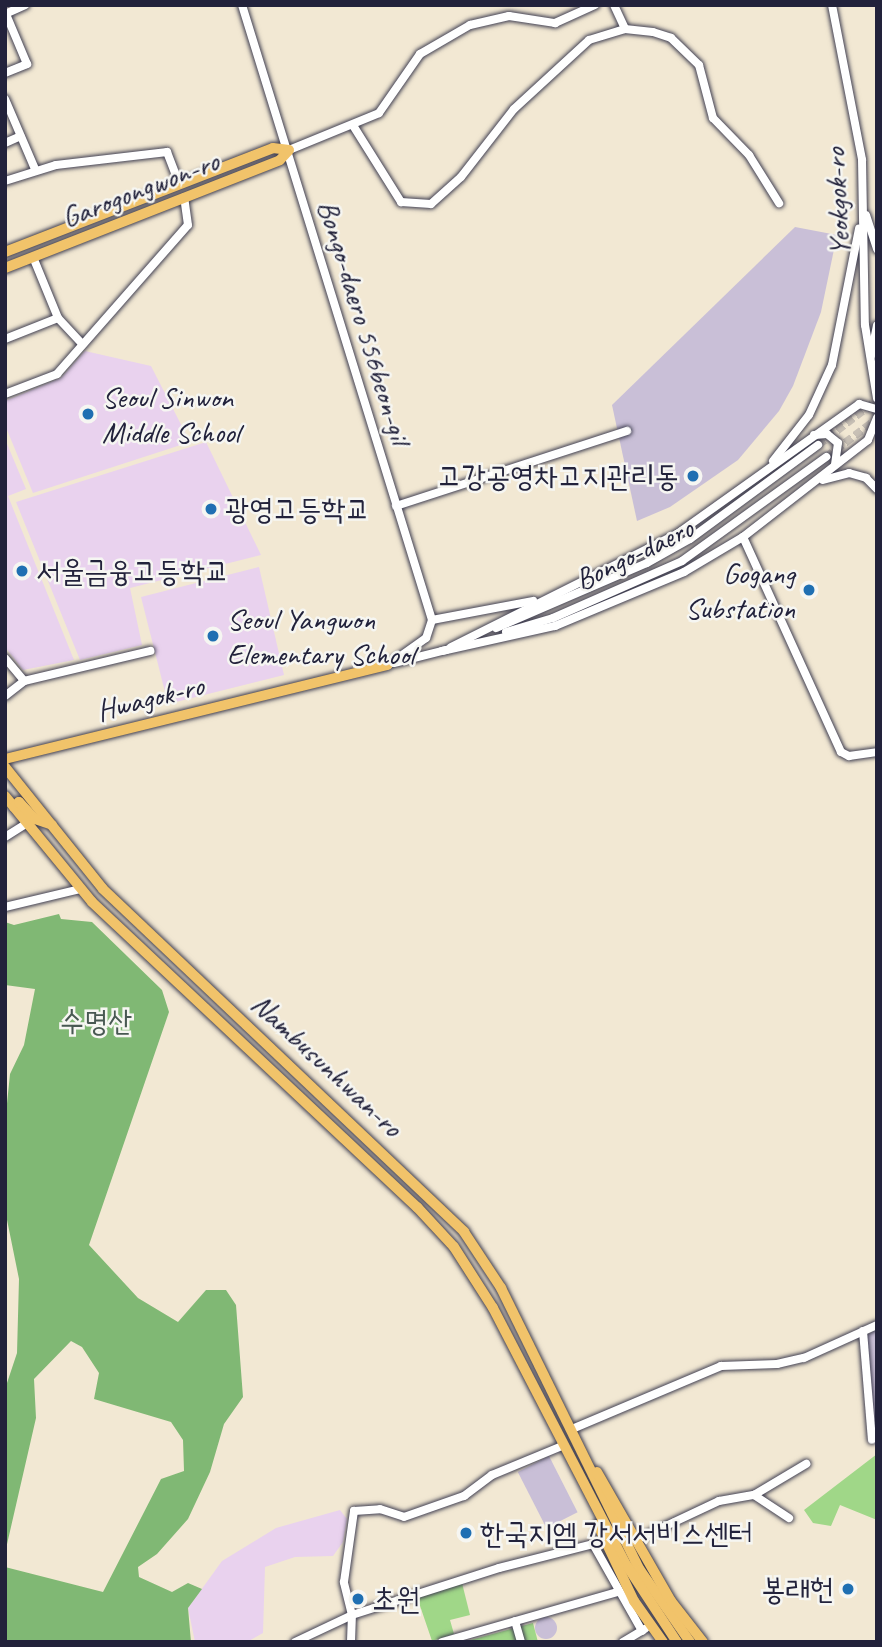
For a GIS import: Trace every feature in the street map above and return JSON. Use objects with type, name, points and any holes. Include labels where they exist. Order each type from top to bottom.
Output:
[{"type":"main road","name":"Garogongwon-ro","points":[[6,249],[274,148],[289,150]]},
{"type":"main road","name":"Garogongwon-ro","points":[[5,268],[280,160],[289,150]]},
{"type":"main road","name":"Hwagok-ro","points":[[5,759],[388,665]]},
{"type":"main road","name":"Nambusunhwan-ro","points":[[5,768],[103,889],[464,1231],[501,1288],[640,1570],[690,1642]]},
{"type":"main road","name":"Nambusunhwan-ro","points":[[5,796],[80,889],[436,1226],[493,1308],[562,1446],[646,1628],[663,1642]]},
{"type":"main road","points":[[14,807],[19,802],[34,819],[52,825]]},
{"type":"main road","name":"Nambusunhwan-ro","points":[[591,1466],[671,1601],[703,1642]]},
{"type":"main road","name":"Nambusunhwan-ro","points":[[576,1476],[645,1598],[677,1642]]},
{"type":"street","points":[[5,73],[27,64],[6,14],[25,5]]},
{"type":"street","name":"Bongo-daero 556beon-gil","points":[[242,5],[289,150],[432,620]]},
{"type":"street","name":"Garogongwon-ro","points":[[289,150],[354,127],[379,113],[421,54],[470,25],[509,16],[555,23],[595,5]]},
{"type":"street","points":[[614,5],[625,29]]},
{"type":"street","name":"Yeokgok-ro","points":[[832,5],[862,160],[869,366],[877,398]]},
{"type":"street","points":[[354,127],[401,202],[431,204],[461,177],[514,110],[589,40],[625,29],[671,38],[699,65],[713,118],[763,174],[779,203]]},
{"type":"street","points":[[5,99],[7,110],[35,169]]},
{"type":"street","points":[[5,143],[21,136]]},
{"type":"street","points":[[5,181],[35,169],[167,152],[179,184]]},
{"type":"street","points":[[5,394],[57,374],[81,343],[188,225],[184,197]]},
{"type":"street","points":[[863,205],[877,249]]},
{"type":"street","points":[[760,476],[809,415],[832,365],[863,205]]},
{"type":"street","points":[[33,257],[58,318],[81,343]]},
{"type":"street","points":[[5,339],[58,318]]},
{"type":"street","points":[[869,366],[877,326]]},
{"type":"street","points":[[442,651],[677,534],[760,476],[810,436],[859,404],[877,409]]},
{"type":"street","points":[[442,651],[555,626],[628,599],[743,537],[868,440],[877,418]]},
{"type":"street","points":[[396,506],[627,431]]},
{"type":"street","points":[[810,436],[827,434],[838,443],[840,450],[833,467]]},
{"type":"street","name":"Bongo-daero","points":[[442,651],[647,563],[730,513],[818,445]]},
{"type":"street","name":"Bongo-daero","points":[[388,665],[553,618],[637,584],[734,527],[826,457]]},
{"type":"street","points":[[811,485],[849,473],[866,478],[877,489]]},
{"type":"street","points":[[743,537],[841,752],[849,756],[877,752]]},
{"type":"street","points":[[388,665],[426,638],[432,620],[540,600]]},
{"type":"street","points":[[5,696],[24,681],[150,651]]},
{"type":"street","points":[[5,657],[24,681]]},
{"type":"street","points":[[5,837],[27,823]]},
{"type":"street","points":[[5,907],[80,889]]},
{"type":"street","points":[[572,1429],[721,1366],[795,1360],[877,1325]]},
{"type":"street","points":[[863,1331],[872,1440]]},
{"type":"street","points":[[351,1642],[352,1615],[344,1583],[355,1511],[380,1509],[404,1517],[464,1496],[492,1475],[562,1446]]},
{"type":"street","points":[[636,1540],[719,1501],[754,1495],[806,1464]]},
{"type":"street","points":[[754,1495],[789,1518]]},
{"type":"street","points":[[295,1642],[352,1615],[605,1541]]},
{"type":"street","name":"Nambusunhwan-ro","points":[[593,1544],[617,1592],[646,1628]]},
{"type":"street","points":[[447,1641],[617,1592]]},
{"type":"street","points":[[515,1621],[521,1642]]},
{"type":"street","points":[[624,1642],[646,1628]]},
{"type":"shaded area","points":[[795,227],[837,235],[821,312],[793,386],[779,411],[738,460],[670,507],[637,521],[612,405]]},
{"type":"shaded area","points":[[85,351],[151,366],[190,442],[33,493],[5,425],[5,401],[61,378]]},
{"type":"shaded area","name":"서울금융고등학교","points":[[5,439],[26,489],[8,496],[74,660],[23,670],[5,647]]},
{"type":"shaded area","points":[[206,442],[261,555],[130,588],[142,645],[80,660],[16,502]]},
{"type":"shaded area","name":"Seoul Yangwon Elementary School","points":[[259,567],[284,675],[176,702],[166,696],[141,597]]},
{"type":"shaded area","points":[[877,1329],[877,1447],[875,1447],[867,1335]]},
{"type":"shaded area","points":[[549,1456],[578,1512],[546,1528],[518,1472]]},
{"type":"shaded area","points":[[340,1510],[347,1519],[343,1542],[333,1556],[295,1557],[265,1567],[263,1633],[247,1642],[195,1642],[188,1608],[222,1561],[276,1528]]},
{"type":"shaded area","points":[[546,1617],[554,1620],[557,1628],[554,1636],[546,1639],[538,1636],[535,1628],[538,1620]]},
{"type":"green space","name":"수명산","points":[[59,914],[61,919],[92,922],[162,990],[169,1012],[89,1245],[138,1298],[178,1322],[206,1290],[226,1290],[236,1305],[243,1397],[224,1424],[210,1472],[188,1519],[157,1554],[138,1567],[139,1577],[172,1592],[188,1583],[202,1589],[188,1608],[191,1642],[5,1642],[5,1567],[103,1592],[161,1479],[184,1471],[183,1440],[171,1422],[94,1399],[99,1373],[82,1347],[71,1341],[34,1379],[36,1418],[5,1553],[5,1389],[17,1353],[19,1279],[5,1210],[5,1123],[10,1074],[24,1045],[35,989],[5,985],[5,922],[14,925]]},
{"type":"green space","points":[[877,1454],[877,1520],[840,1505],[831,1526],[813,1523],[804,1510]]},
{"type":"green space","points":[[462,1583],[470,1615],[450,1620],[454,1634],[432,1641],[417,1597]]},
{"type":"green space","points":[[533,1623],[538,1642],[463,1642]]},
{"type":"tunnel","points":[[818,445],[877,400]]},
{"type":"tunnel","points":[[826,457],[877,419]]},
{"type":"place","name":"Seoul Sinwon Middle School","points":[[88,414]]},
{"type":"place","name":"고강공영차고지관리동","points":[[693,476]]},
{"type":"place","name":"광영고등학교","points":[[211,509]]},
{"type":"place","name":"서울금융고등학교","points":[[22,571]]},
{"type":"place","name":"Gogang Substation","points":[[809,590]]},
{"type":"place","name":"Seoul Yangwon Elementary School","points":[[213,636]]},
{"type":"place","name":"한국지엠 강서서비스센터","points":[[466,1533]]},
{"type":"place","name":"봉래헌","points":[[848,1589]]},
{"type":"place","name":"초원","points":[[358,1599]]}]
